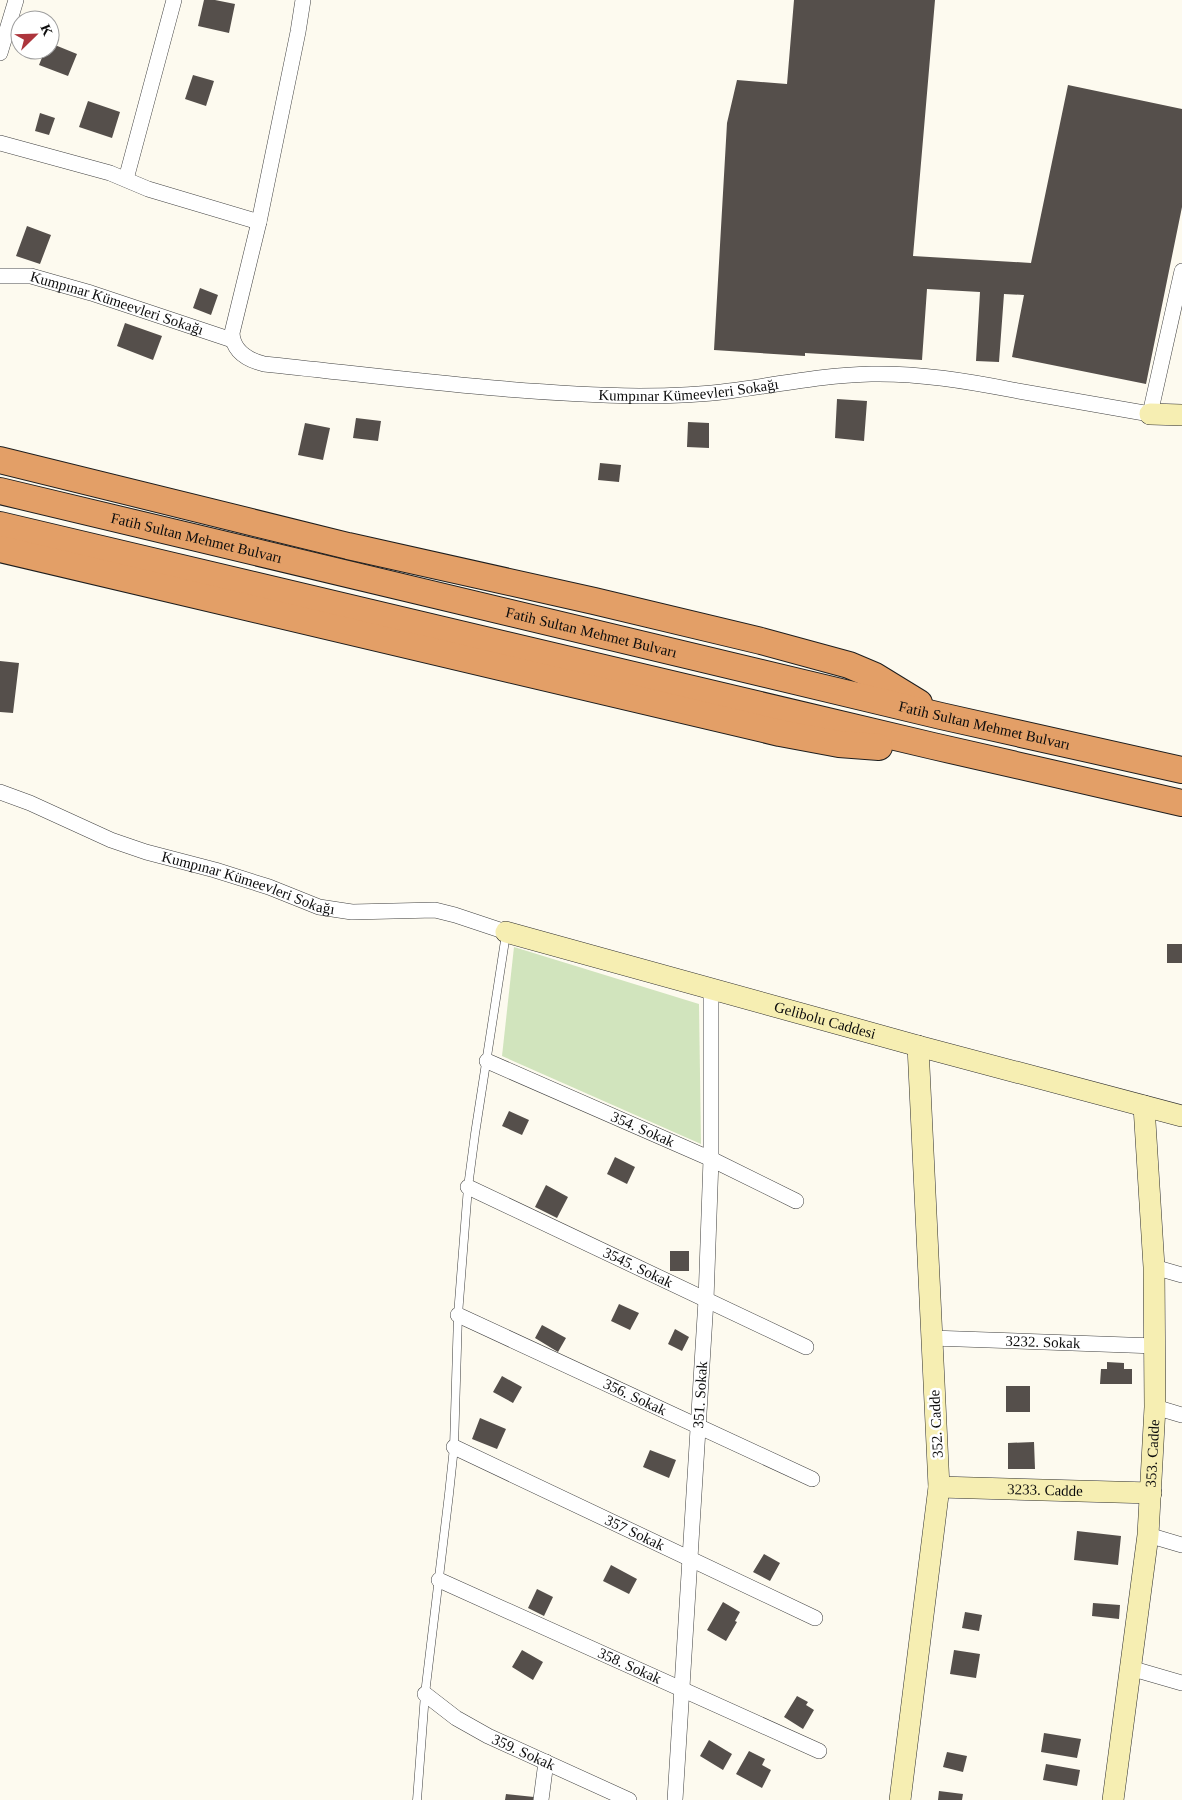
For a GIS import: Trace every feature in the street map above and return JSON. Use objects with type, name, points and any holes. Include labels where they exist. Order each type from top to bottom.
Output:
[{"type":"highway","points":[[0,460],[338,544],[594,601],[761,641],[849,665],[875,676],[941,716]]},
{"type":"highway","name":"Fatih Sultan Mehmet Bulvarı","points":[[0,491],[941,716],[1182,770]]},
{"type":"highway","name":"Fatih Sultan Mehmet Bulvarı","points":[[0,525],[933,746],[1182,803]]},
{"type":"highway","points":[[0,549],[780,733],[839,744],[872,747],[933,746]]},
{"type":"street","points":[[0,53],[16,0]]},
{"type":"street","points":[[126,179],[174,0]]},
{"type":"street","points":[[232,340],[298,32],[303,0]]},
{"type":"street","points":[[0,144],[110,173],[148,189],[258,222]]},
{"type":"street","points":[[1182,271],[1150,414],[1182,415]]},
{"type":"street","name":"Kumpınar Kümeevleri Sokağı","points":[[0,276],[30,276],[92,293],[232,340],[243,355],[250,360],[264,364],[490,386],[640,396],[726,391],[836,376],[872,374],[916,376],[958,381],[1150,414]]},
{"type":"street","name":"Kumpınar Kümeevleri Sokağı","points":[[0,792],[30,803],[111,840],[146,852],[215,870],[269,887],[319,907],[352,912],[435,910],[506,932]]},
{"type":"street","points":[[1156,797],[1182,814]]},
{"type":"street","name":"Gelibolu Caddesi","points":[[506,932],[918,1046],[1181,1115]]},
{"type":"street","name":"351. Sokak","points":[[675,1800],[706,1300],[711,1159],[712,990]]},
{"type":"street","name":"352. Cadde","points":[[900,1800],[939,1487],[918,1046]]},
{"type":"street","name":"354. Sokak","points":[[486,1061],[711,1159],[796,1201]]},
{"type":"street","name":"353. Cadde","points":[[1113,1800],[1148,1535],[1155,1407],[1154,1267],[1144,1106]]},
{"type":"street","name":"3545. Sokak","points":[[468,1187],[806,1347]]},
{"type":"street","points":[[1154,1267],[1182,1275]]},
{"type":"street","name":"356. Sokak","points":[[458,1315],[812,1479]]},
{"type":"street","name":"3232. Sokak","points":[[931,1338],[1156,1346]]},
{"type":"street","points":[[1155,1407],[1182,1415]]},
{"type":"street","name":"357 Sokak","points":[[454,1447],[815,1618]]},
{"type":"street","name":"3233. Cadde","points":[[939,1487],[1151,1493]]},
{"type":"street","points":[[1148,1535],[1182,1545]]},
{"type":"street","name":"358. Sokak","points":[[439,1580],[819,1751]]},
{"type":"street","points":[[1130,1668],[1182,1683]]},
{"type":"street","name":"359. Sokak","points":[[425,1694],[456,1718],[488,1736],[629,1800]]},
{"type":"street","points":[[541,1800],[546,1762]]},
{"type":"lane","points":[[417,1800],[425,1694],[454,1447],[458,1315],[468,1187],[506,932]]},
{"type":"green space","points":[[514,947],[699,1004],[701,1144],[502,1056]]},
{"type":"building","points":[[204,0],[235,4],[229,33],[198,26]]},
{"type":"building","points":[[794,0],[935,0],[913,256],[1031,263],[1068,85],[1182,109],[1182,207],[1146,384],[1012,357],[1024,295],[1004,294],[999,362],[976,361],[980,292],[927,289],[922,360],[805,353],[805,356],[714,350],[727,123],[737,80],[787,84]]},
{"type":"building","points":[[60,47],[77,54],[68,76],[39,65],[41,60],[60,60]]},
{"type":"building","points":[[193,75],[214,81],[206,106],[185,99]]},
{"type":"building","points":[[88,101],[120,112],[112,138],[79,127]]},
{"type":"building","points":[[40,113],[55,118],[49,135],[35,131]]},
{"type":"building","points":[[27,226],[51,235],[40,264],[16,256]]},
{"type":"building","points":[[200,288],[218,295],[211,315],[193,308]]},
{"type":"building","points":[[125,323],[162,336],[153,360],[117,346]]},
{"type":"building","points":[[837,399],[867,401],[864,441],[835,438]]},
{"type":"building","points":[[356,418],[381,421],[378,441],[353,438]]},
{"type":"building","points":[[688,422],[709,423],[709,448],[687,447]]},
{"type":"building","points":[[305,423],[330,428],[323,460],[298,455]]},
{"type":"building","points":[[600,463],[621,465],[619,482],[598,480]]},
{"type":"building","points":[[0,661],[19,663],[13,713],[0,712]]},
{"type":"building","points":[[1167,944],[1182,944],[1182,963],[1167,963]]},
{"type":"building","points":[[509,1111],[529,1120],[522,1135],[502,1126]]},
{"type":"building","points":[[615,1157],[635,1167],[627,1184],[607,1174]]},
{"type":"building","points":[[546,1185],[568,1197],[557,1218],[535,1207]]},
{"type":"building","points":[[670,1251],[689,1251],[689,1271],[670,1271]]},
{"type":"building","points":[[619,1304],[639,1313],[630,1330],[611,1321]]},
{"type":"building","points":[[542,1325],[566,1338],[558,1352],[535,1338]]},
{"type":"building","points":[[675,1329],[689,1337],[682,1351],[668,1344]]},
{"type":"building","points":[[1107,1362],[1124,1363],[1124,1369],[1132,1369],[1132,1384],[1100,1384],[1101,1369],[1107,1369]]},
{"type":"building","points":[[502,1376],[522,1387],[513,1403],[493,1392]]},
{"type":"building","points":[[1006,1386],[1030,1386],[1030,1412],[1006,1412]]},
{"type":"building","points":[[480,1418],[506,1429],[497,1449],[472,1439]]},
{"type":"building","points":[[1034,1442],[1035,1469],[1008,1469],[1008,1443]]},
{"type":"building","points":[[650,1450],[676,1460],[669,1478],[643,1467]]},
{"type":"building","points":[[1077,1531],[1121,1536],[1118,1565],[1074,1560]]},
{"type":"building","points":[[764,1554],[780,1563],[770,1581],[753,1572]]},
{"type":"building","points":[[611,1565],[637,1579],[629,1594],[603,1581]]},
{"type":"building","points":[[537,1589],[553,1597],[544,1616],[528,1608]]},
{"type":"building","points":[[723,1602],[740,1612],[735,1621],[737,1622],[726,1641],[707,1630]]},
{"type":"building","points":[[1093,1603],[1120,1605],[1119,1619],[1092,1616]]},
{"type":"building","points":[[965,1612],[982,1615],[979,1631],[962,1628]]},
{"type":"building","points":[[522,1650],[543,1662],[533,1680],[512,1667]]},
{"type":"building","points":[[954,1650],[980,1654],[976,1678],[950,1674]]},
{"type":"building","points":[[797,1696],[808,1702],[806,1705],[814,1710],[803,1729],[784,1717]]},
{"type":"building","points":[[1044,1733],[1081,1739],[1077,1758],[1041,1752]]},
{"type":"building","points":[[709,1740],[732,1754],[723,1770],[700,1756]]},
{"type":"building","points":[[749,1751],[765,1759],[762,1765],[771,1770],[762,1788],[736,1774]]},
{"type":"building","points":[[947,1752],[967,1756],[963,1772],[943,1767]]},
{"type":"building","points":[[1046,1764],[1080,1770],[1077,1786],[1043,1780]]},
{"type":"building","points":[[939,1791],[963,1794],[962,1800],[938,1800]]},
{"type":"building","points":[[506,1794],[534,1797],[533,1800],[505,1800]]}]
